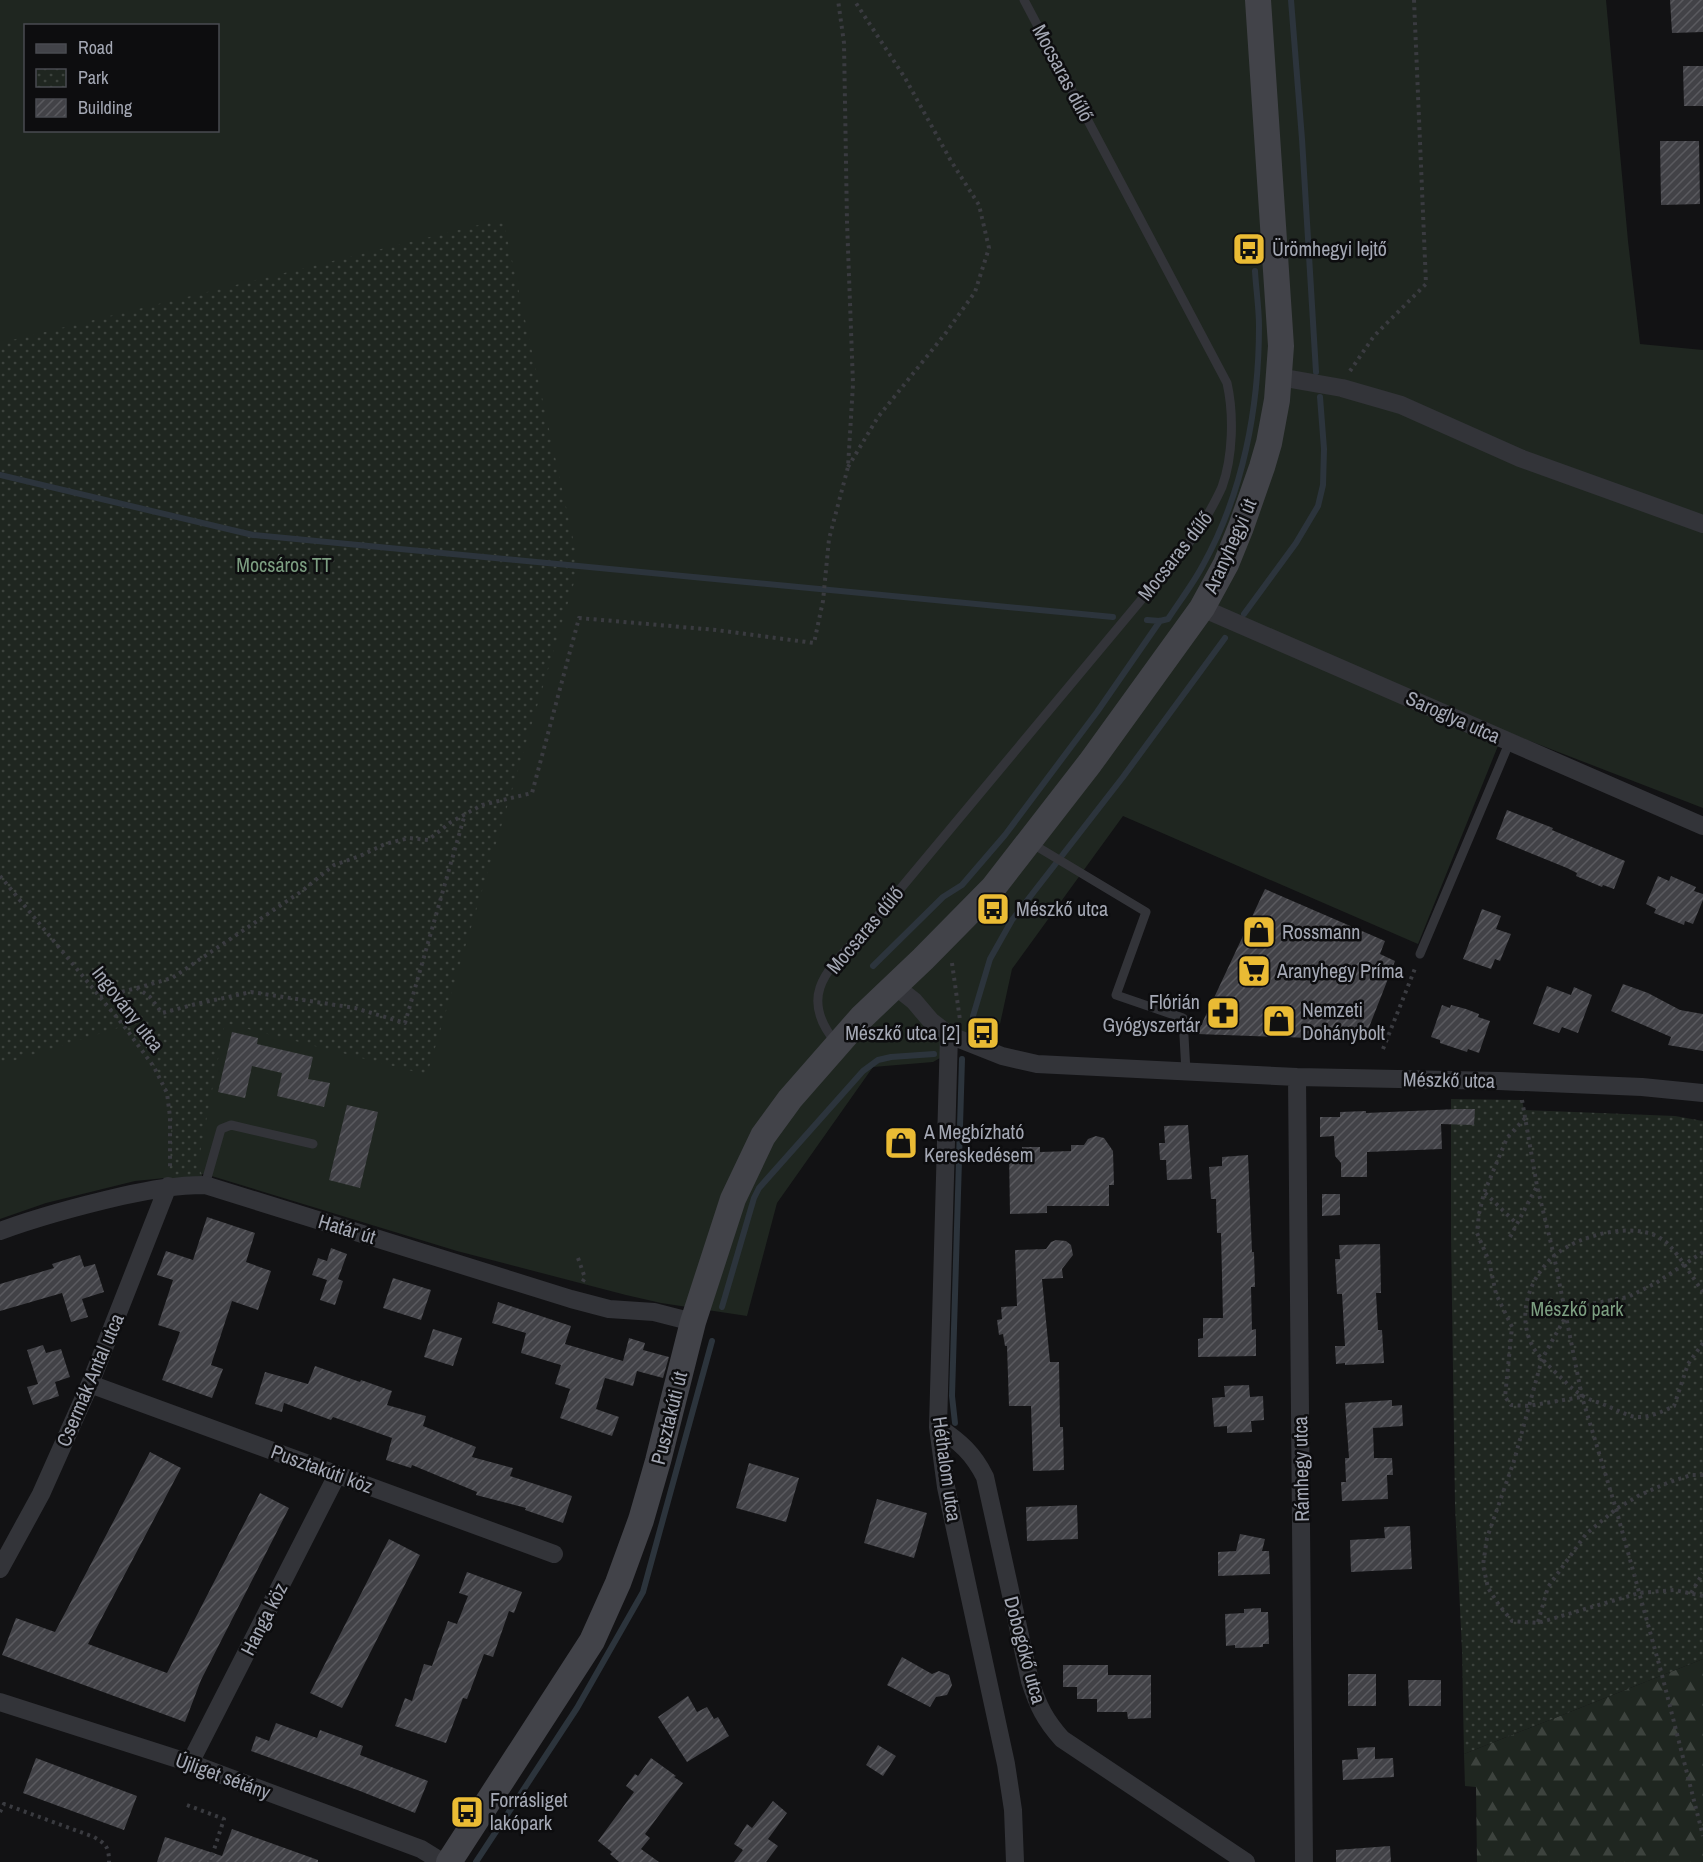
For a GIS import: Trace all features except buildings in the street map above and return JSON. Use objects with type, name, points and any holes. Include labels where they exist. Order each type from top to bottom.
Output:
[{"type":"street","name":"Aranyhegyi út","points":[[896,986],[993,888],[1104,744],[1202,608],[1226,564],[1254,493],[1269,443],[1279,377],[1281,346],[1258,0]]},
{"type":"street","points":[[1279,377],[1342,388],[1401,405],[1520,458],[1703,524]]},
{"type":"street","name":"Saroglya utca","points":[[1202,608],[1703,826]]},
{"type":"street","name":"Pusztakúti út","points":[[449,1862],[592,1641],[618,1583],[641,1520],[658,1461],[693,1322],[733,1199],[747,1167],[763,1136],[790,1099],[861,1018],[896,986]]},
{"type":"street","name":"Mészkő utca","points":[[896,986],[914,1001],[931,1021],[949,1035],[1002,1056],[1037,1064],[1297,1077],[1642,1087],[1703,1093]]},
{"type":"street","name":"Héthalom utca","points":[[949,1035],[938,1427],[946,1487],[1006,1764],[1013,1810],[1015,1862]]},
{"type":"street","name":"Rámhegy utca","points":[[1297,1077],[1304,1862]]},
{"type":"street","name":"Határ út","points":[[0,1231],[50,1213],[168,1186],[205,1185],[571,1299],[609,1309],[654,1312],[693,1322]]},
{"type":"street","name":"Csermák Antal utca","points":[[0,1569],[41,1494],[90,1384],[168,1186]]},
{"type":"street","name":"Pusztakúti köz","points":[[90,1384],[554,1554]]},
{"type":"street","name":"Dobogókő utca","points":[[938,1427],[959,1441],[976,1460],[985,1477],[1030,1681],[1037,1703],[1047,1722],[1062,1739],[1246,1862]]},
{"type":"street","name":"Hanga köz","points":[[190,1763],[337,1475]]},
{"type":"street","name":"Újliget sétány","points":[[0,1702],[190,1763],[422,1849],[442,1862]]},
{"type":"lane","name":"Mocsaras dűlő","points":[[837,1044],[822,1024],[818,1013],[816,1000],[820,984],[836,962],[872,924],[1197,533],[1223,484],[1228,460],[1232,429],[1231,401],[1227,383],[1024,0]]},
{"type":"lane","points":[[1420,954],[1510,741]]},
{"type":"lane","points":[[1029,841],[1146,912],[1116,995],[1183,1018],[1186,1072]]},
{"type":"lane","points":[[205,1185],[221,1129],[231,1125],[313,1144]]},
{"type":"path","points":[[100,997],[172,978],[293,897],[334,865],[385,844],[409,838],[428,840],[451,822],[482,805],[532,793],[579,618],[716,630],[814,643],[824,601],[829,539],[848,467],[853,384],[844,43],[838,0]]},
{"type":"path","points":[[848,467],[878,417],[945,334],[975,292],[990,248],[979,205],[951,161],[905,78],[854,0]]},
{"type":"path","points":[[1342,388],[1350,371],[1374,336],[1426,284],[1414,0]]},
{"type":"path","points":[[137,988],[150,996],[162,1013],[251,992],[355,1008],[405,1023],[465,814]]},
{"type":"path","name":"Ingovány utca","points":[[0,876],[100,997],[154,1067],[167,1093],[170,1117],[168,1186]]},
{"type":"path","points":[[1383,1049],[1420,954]]},
{"type":"path","points":[[950,956],[960,1020]]},
{"type":"path","points":[[1522,1100],[1537,1186],[1554,1256],[1582,1397],[1616,1509],[1703,1836]]},
{"type":"path","points":[[1526,1118],[1507,1138],[1484,1193],[1477,1233],[1489,1261],[1496,1294],[1512,1327],[1505,1397],[1510,1405],[1528,1406],[1582,1397]]},
{"type":"path","points":[[1510,1237],[1537,1186]]},
{"type":"path","points":[[1484,1193],[1516,1224]]},
{"type":"path","points":[[1703,1292],[1668,1243],[1650,1233],[1624,1230],[1601,1233],[1576,1242],[1554,1256],[1535,1280],[1526,1301],[1528,1337],[1542,1359],[1582,1397],[1610,1406],[1633,1417],[1657,1415],[1674,1407],[1688,1364],[1703,1343]]},
{"type":"path","points":[[1703,1252],[1656,1283],[1628,1297],[1580,1306],[1566,1316],[1542,1359],[1514,1461],[1487,1538],[1483,1565],[1488,1588],[1512,1620],[1538,1623],[1639,1593],[1674,1590],[1703,1596]]},
{"type":"path","points":[[578,1258],[585,1278]]},
{"type":"path","points":[[1538,1623],[1548,1587],[1586,1534],[1616,1509],[1638,1496],[1691,1475],[1703,1475]]},
{"type":"path","points":[[1691,1593],[1703,1573]]},
{"type":"path","points":[[0,1812],[4,1804],[94,1837],[105,1843],[109,1862]]},
{"type":"path","points":[[187,1805],[224,1819],[210,1862]]},
{"type":"green space","points":[[0,0],[1606,0],[1628,241],[1640,344],[1703,350],[1703,808],[1504,731],[1418,944],[1123,816],[1012,969],[1000,1024],[933,1062],[873,1067],[777,1203],[747,1316],[661,1303],[457,1251],[205,1174],[135,1181],[46,1203],[0,1219]]},
{"type":"green space","name":"Mocsáros TT","points":[[503,219],[579,566],[429,1068],[424,1074],[225,1023],[198,1163],[205,1185],[168,1186],[171,1114],[167,1093],[154,1066],[124,1026],[0,1065],[0,343]]},
{"type":"green space","name":"Mészkő park","points":[[1451,1099],[1522,1100],[1524,1110],[1675,1116],[1703,1121],[1703,1659],[1464,1754],[1455,1505]]},
{"type":"green space","points":[[1703,1659],[1703,1862],[1477,1862],[1476,1787],[1465,1786],[1464,1754]]},
{"type":"waterway","points":[[1291,0],[1316,372]]},
{"type":"waterway","points":[[1147,620],[1168,619],[1203,565],[1229,509],[1246,449],[1256,388],[1259,312],[1255,271]]},
{"type":"waterway","points":[[1244,614],[1296,543],[1318,506],[1323,485],[1324,449],[1320,397]]},
{"type":"waterway","points":[[0,475],[253,535],[1113,617]]},
{"type":"waterway","points":[[873,966],[943,897],[962,885],[1005,835],[1097,712],[1160,621]]},
{"type":"waterway","points":[[973,1016],[990,959],[1012,920],[1123,777],[1225,638]]},
{"type":"waterway","points":[[722,1307],[754,1198],[759,1188],[863,1071],[878,1060],[934,1054]]},
{"type":"waterway","points":[[955,1423],[952,1396],[962,1059]]},
{"type":"waterway","points":[[476,1862],[577,1708],[643,1592],[712,1341]]},
{"type":"place","name":"Ürömhegyi lejtő","points":[[1249,249]]},
{"type":"place","name":"Mészkő utca","points":[[993,909]]},
{"type":"place","name":"Rossmann","points":[[1259,932]]},
{"type":"place","name":"Aranyhegy Príma","points":[[1254,971]]},
{"type":"place","name":"Flórián Gyógyszertár","points":[[1223,1013]]},
{"type":"place","name":"Nemzeti Dohánybolt","points":[[1279,1021]]},
{"type":"place","name":"Mészkő utca [2]","points":[[983,1033]]},
{"type":"place","name":"A Megbízható Kereskedésem","points":[[901,1143]]},
{"type":"place","name":"Forrásliget lakópark","points":[[467,1812]]}]
